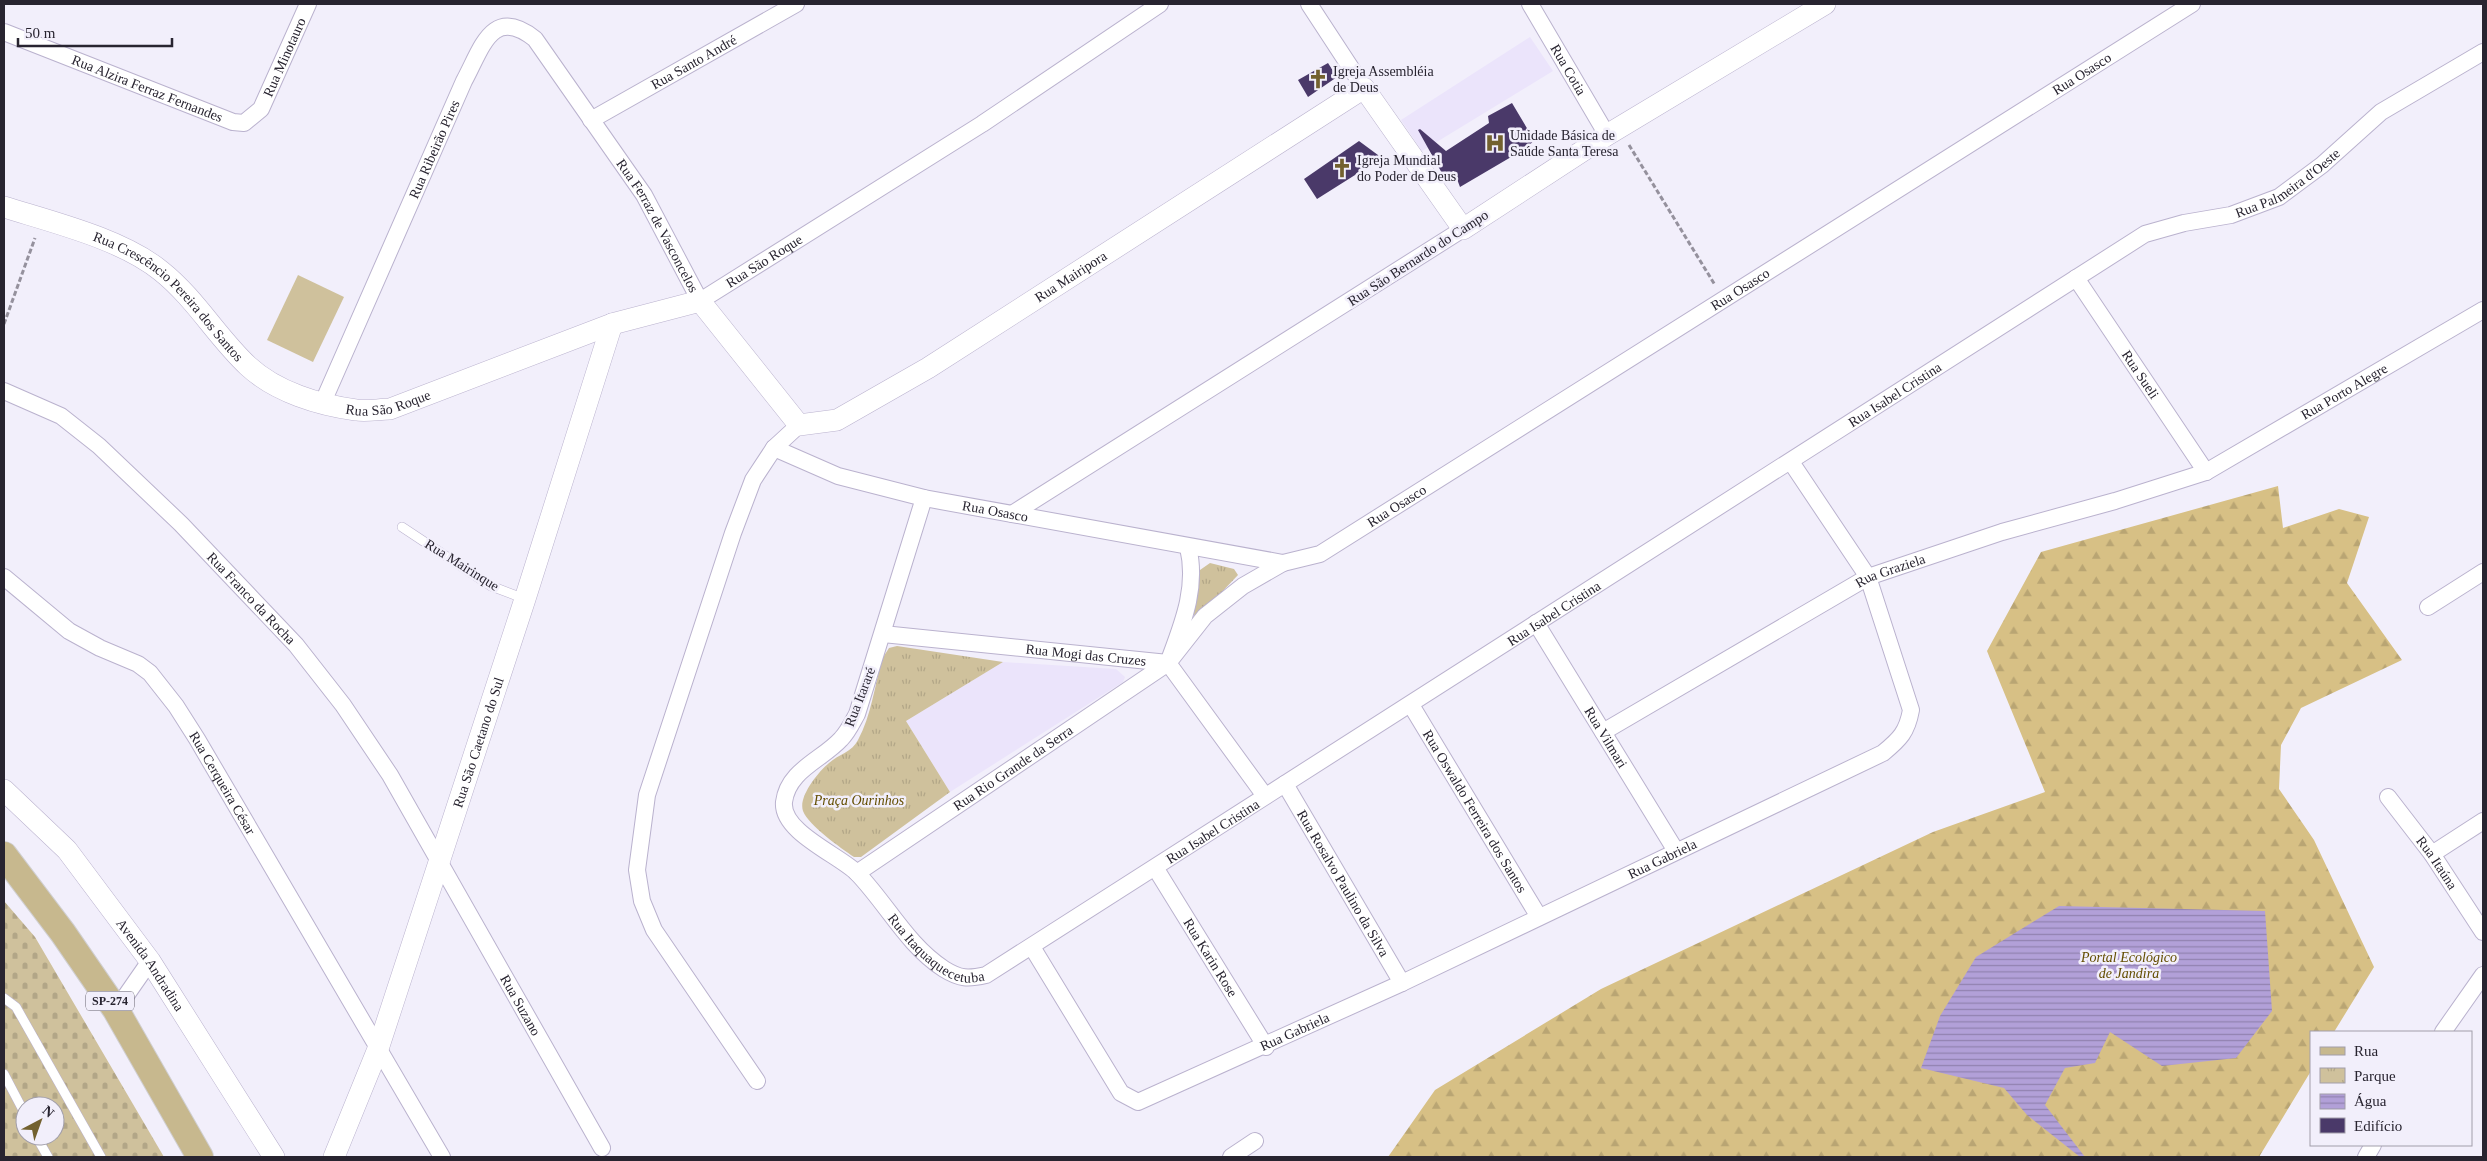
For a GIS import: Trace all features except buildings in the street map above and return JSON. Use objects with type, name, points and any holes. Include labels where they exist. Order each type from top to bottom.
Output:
[{"type":"main road","name":"SP-274","points":[[4,855],[63,933],[116,1010],[200,1157]]},
{"type":"street","name":"Rua Minotauro","points":[[261,110],[308,4]]},
{"type":"street","name":"Rua Santo André","points":[[591,120],[796,4]]},
{"type":"street","name":"Rua São Roque","points":[[323,402],[357,410],[390,408],[612,324],[700,301],[982,124],[1160,4]]},
{"type":"street","points":[[1309,4],[1364,88],[1463,230]]},
{"type":"street","name":"Rua Cotia","points":[[1530,4],[1614,132]]},
{"type":"street","name":"Rua São Bernardo do Campo","points":[[1012,514],[1463,230],[1614,132],[1825,4]]},
{"type":"street","name":"Rua Osasco","points":[[1168,663],[1205,616],[1243,586],[1283,563],[1320,554],[1723,298],[2192,4]]},
{"type":"street","name":"Rua Ribeirão Pires","points":[[323,402],[464,81],[493,31],[502,26],[511,25],[523,30],[535,39],[591,120]]},
{"type":"street","name":"Rua Alzira Ferraz Fernandes","points":[[4,32],[233,122],[244,123],[261,110]]},
{"type":"street","name":"Rua Palmeira d'Oeste","points":[[2076,278],[2145,234],[2184,223],[2231,214],[2279,197],[2322,165],[2381,112],[2483,52]]},
{"type":"street","name":"Rua Mairipora","points":[[799,425],[837,420],[928,368],[1364,88]]},
{"type":"street","name":"Rua Ferraz de Vasconcelos","points":[[591,120],[644,194],[700,301],[799,425]]},
{"type":"street","name":"Rua Crescêncio Pereira dos Santos","points":[[4,207],[96,237],[160,270],[190,299],[249,367],[288,392],[323,402]]},
{"type":"street","name":"Rua Isabel Cristina","points":[[1032,947],[2076,278]]},
{"type":"street","name":"Rua Sueli","points":[[2076,278],[2206,472]]},
{"type":"street","name":"Rua Porto Alegre","points":[[2206,472],[2483,310]]},
{"type":"street","name":"Rua São Caetano do Sul","points":[[334,1157],[378,1049],[525,599],[612,324]]},
{"type":"street","name":"Rua Franco da Rocha","points":[[4,391],[61,416],[99,446],[181,524],[250,594],[296,645],[343,705],[390,775],[439,864]]},
{"type":"street","points":[[757,1081],[654,930],[642,900],[637,870],[646,795],[733,533],[754,480],[774,448],[799,425]]},
{"type":"street","name":"Rua Osasco","points":[[774,448],[838,476],[924,498],[1283,563]]},
{"type":"street","name":"Rua Gabriela","points":[[1032,947],[1121,1093],[1138,1102],[1266,1047],[1883,753],[1899,740],[1908,726],[1911,710],[1868,577],[1791,462]]},
{"type":"street","name":"Rua Graziela","points":[[1603,732],[1868,577],[2002,532],[2115,501],[2206,472]]},
{"type":"street","name":"Rua Itararé","points":[[857,873],[801,833],[787,817],[784,803],[788,786],[798,773],[840,741],[848,732],[857,714],[924,498]]},
{"type":"street","points":[[1188,547],[1193,567],[1192,586],[1168,663],[1265,796]]},
{"type":"street","points":[[2428,607],[2483,572]]},
{"type":"street","name":"Rua Cerqueira César","points":[[4,577],[69,631],[100,648],[138,664],[160,684],[197,739],[442,1157]]},
{"type":"street","name":"Rua Vilmari","points":[[1536,623],[1676,851]]},
{"type":"street","name":"Rua Mogi das Cruzes","points":[[883,634],[1168,663]]},
{"type":"street","name":"Rua Rio Grande da Serra","points":[[857,873],[1168,663]]},
{"type":"street","name":"Rua Oswaldo Ferreira dos Santos","points":[[1411,705],[1539,917]]},
{"type":"street","name":"Rua Rosalvo Paulino da Silva","points":[[1285,784],[1402,983]]},
{"type":"street","name":"Avenida Andradina","points":[[4,790],[67,850],[150,961],[274,1157]]},
{"type":"street","name":"Rua Itaúna","points":[[2388,797],[2432,854],[2483,932]]},
{"type":"street","points":[[2432,854],[2483,821]]},
{"type":"street","name":"Rua Suzano","points":[[439,864],[602,1148]]},
{"type":"street","name":"Rua Karin Rose","points":[[1156,869],[1266,1047]]},
{"type":"street","name":"Rua Itaquaquecetuba","points":[[857,873],[911,940],[943,968],[966,979],[986,976],[1032,947]]},
{"type":"street","points":[[116,1010],[150,961]]},
{"type":"street","points":[[2444,1031],[2483,975]]},
{"type":"street","points":[[1231,1157],[1255,1141]]},
{"type":"street","points":[[2366,1157],[2372,1146]]},
{"type":"lane","name":"Rua Mairinque","points":[[402,528],[491,586],[525,599]]},
{"type":"lane","points":[[4,998],[16,1007],[101,1157]]},
{"type":"lane","points":[[4,1074],[16,1096]]},
{"type":"lane","points":[[42,1146],[48,1157]]},
{"type":"path","points":[[1614,132],[1723,298]]},
{"type":"path","points":[[4,324],[42,219]]},
{"type":"shaded area","points":[[1530,37],[1553,71],[1422,151],[1401,120]]},
{"type":"shaded area","points":[[1003,662],[1116,669],[1125,677],[1123,682],[950,792],[906,721]]},
{"type":"green space","points":[[298,275],[344,297],[313,362],[267,340]]},
{"type":"green space","name":"Portal Ecológico de Jandira","points":[[2278,486],[2283,528],[2339,509],[2369,517],[2347,583],[2402,660],[2301,708],[2281,745],[2279,789],[2314,840],[2374,967],[2335,1031],[2310,1031],[2310,1073],[2259,1157],[1388,1157],[1435,1090],[1601,989],[1933,832],[2045,792],[1987,651],[2041,552]]},
{"type":"green space","points":[[1210,563],[1234,569],[1238,575],[1198,617],[1193,614],[1200,570]]},
{"type":"green space","name":"Praça Ourinhos","points":[[897,646],[1003,662],[906,721],[950,792],[861,857],[854,857],[826,836],[806,817],[802,805],[803,799],[810,785],[820,772],[833,760],[849,750],[858,740],[869,711],[882,659],[889,648]]},
{"type":"green space","points":[[4,901],[35,937],[164,1157],[4,1157]]},
{"type":"water","points":[[2059,906],[2265,911],[2272,1011],[2236,1058],[2162,1066],[2110,1032],[2095,1063],[2065,1068],[2045,1105],[2085,1157],[2080,1157],[2027,1115],[2004,1088],[1921,1068],[1940,1016],[1976,957]]},
{"type":"place","name":"Igreja Assembléia de Deus","points":[[1318,79]]},
{"type":"place","name":"Unidade Básica de Saúde Santa Teresa","points":[[1495,143]]},
{"type":"place","name":"Igreja Mundial do Poder de Deus","points":[[1342,168]]}]
